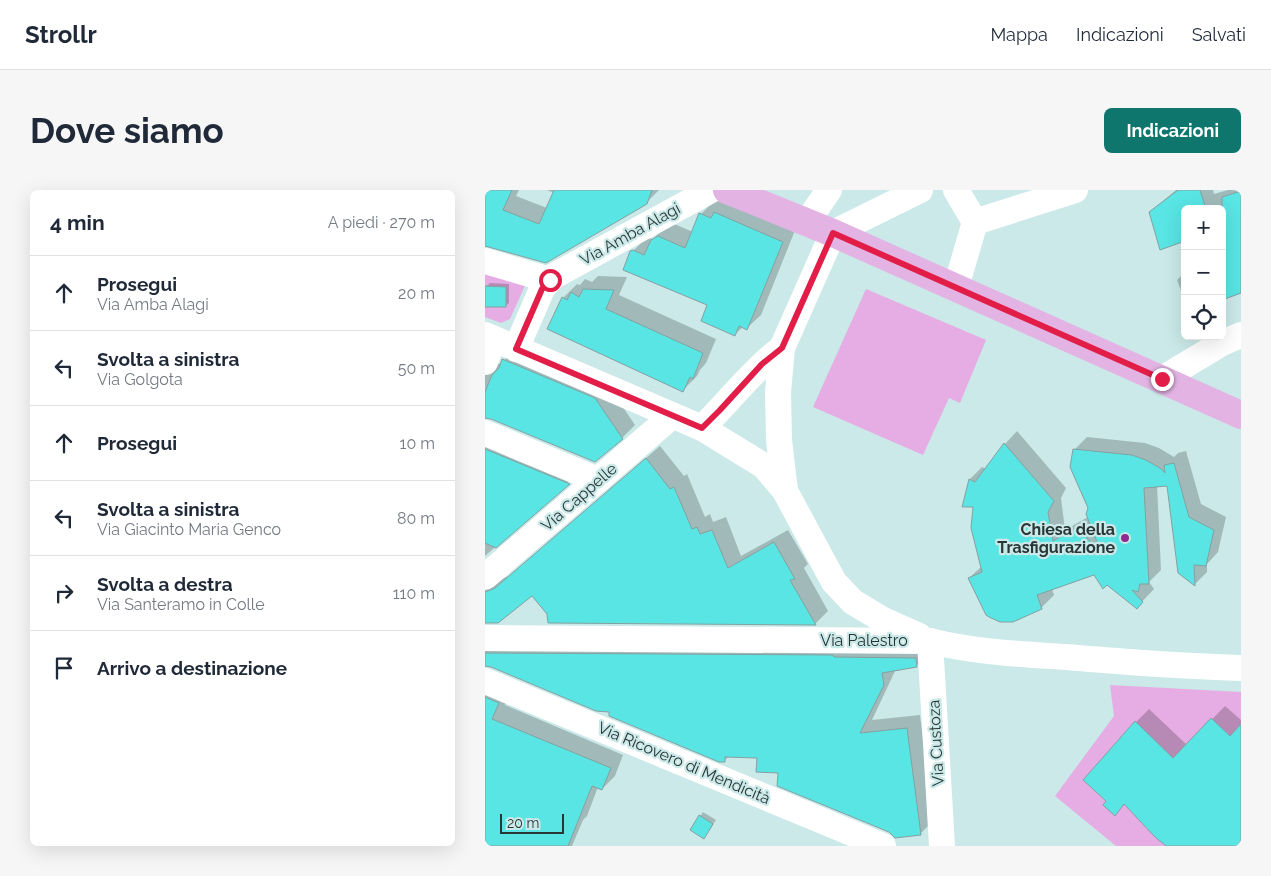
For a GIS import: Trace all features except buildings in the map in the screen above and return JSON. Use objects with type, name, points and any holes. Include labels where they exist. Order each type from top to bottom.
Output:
[{"type":"main road","points":[[727,190],[833,233],[1241,414]]},
{"type":"street","name":"Via Amba Alagi","points":[[495,346],[550,280],[711,190]]},
{"type":"street","points":[[807,222],[829,190]]},
{"type":"street","points":[[785,491],[779,440],[778,392],[782,348],[833,233],[919,190]]},
{"type":"street","points":[[956,190],[975,222],[956,287]]},
{"type":"street","points":[[975,222],[1075,190]]},
{"type":"street","points":[[485,261],[550,280]]},
{"type":"street","points":[[1162,379],[1222,343],[1241,336]]},
{"type":"street","points":[[495,346],[702,428],[764,466],[785,491],[834,582],[853,602],[883,620],[930,641]]},
{"type":"street","points":[[702,428],[762,364],[782,348]]},
{"type":"street","name":"Via Cappelle","points":[[490,567],[598,480],[672,416]]},
{"type":"street","points":[[485,433],[598,480]]},
{"type":"street","name":"Via Palestro","points":[[485,638],[930,641],[959,648],[1003,652],[1184,666],[1241,668]]},
{"type":"street","name":"Via Custoza","points":[[930,641],[942,846]]},
{"type":"street","name":"Via Ricovero di Mendicità","points":[[485,681],[883,846]]},
{"type":"shaded area","points":[[485,267],[528,279],[510,319],[501,323],[485,317]]},
{"type":"shaded area","points":[[866,289],[986,340],[960,403],[949,398],[923,455],[813,407]]},
{"type":"shaded area","points":[[1110,685],[1241,692],[1241,846],[1116,846],[1055,796],[1114,716]]},
{"type":"place","name":"Chiesa della Trasfigurazione","points":[[1125,538]]},
{"type":"route","points":[[550,280],[542,289],[516,349],[702,428],[762,364],[782,348],[833,233],[1162,379]]}]
